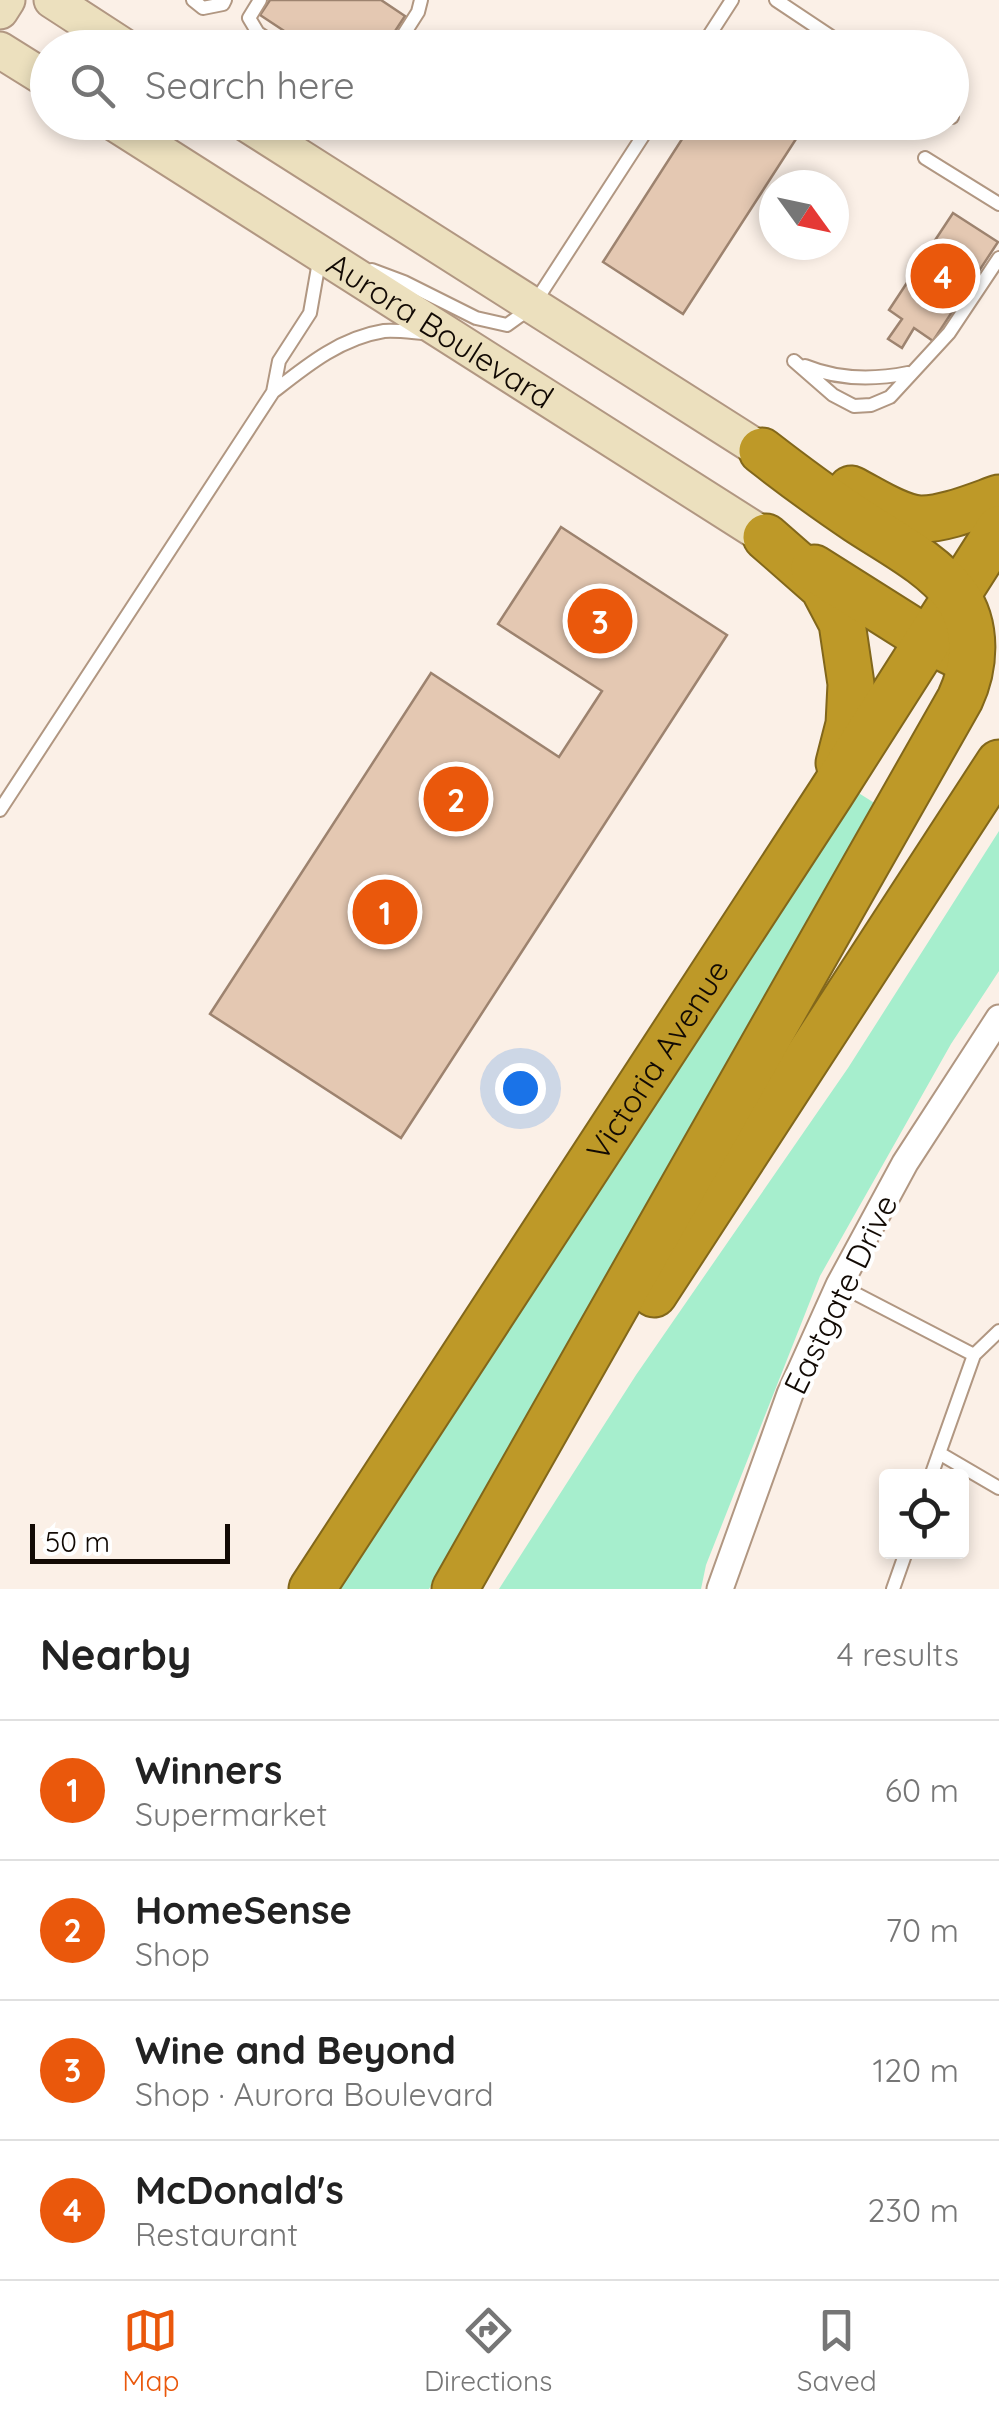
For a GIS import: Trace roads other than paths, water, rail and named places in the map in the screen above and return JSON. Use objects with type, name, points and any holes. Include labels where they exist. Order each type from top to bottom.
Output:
[{"type":"highway","points":[[762,451],[919,519],[950,514],[999,498]]},
{"type":"highway","points":[[762,451],[937,574],[957,596],[986,660]]},
{"type":"highway","name":"Victoria Avenue","points":[[312,1589],[999,528]]},
{"type":"highway","points":[[766,538],[928,640],[950,652],[986,660]]},
{"type":"highway","points":[[766,538],[822,587],[842,623],[851,684],[849,724],[830,793]]},
{"type":"highway","points":[[454,1589],[969,680],[986,660]]},
{"type":"highway","points":[[462,1589],[999,763]]},
{"type":"street","points":[[0,11],[7,0]]},
{"type":"street","points":[[52,0],[98,30]]},
{"type":"street","points":[[0,50],[30,69]]},
{"type":"street","name":"Aurora Boulevard","points":[[141,140],[766,538]]},
{"type":"street","points":[[272,140],[762,451]]},
{"type":"street","name":"Eastgate Drive","points":[[720,1589],[790,1394],[840,1285],[905,1163],[999,1018]]},
{"type":"lane","points":[[193,0],[203,8],[223,4],[225,0]]},
{"type":"lane","points":[[256,30],[248,18],[260,0]]},
{"type":"lane","points":[[406,30],[418,12],[420,0]]},
{"type":"lane","points":[[713,30],[732,0]]},
{"type":"lane","points":[[776,0],[821,30]]},
{"type":"lane","points":[[273,392],[278,361],[310,313],[307,247],[404,282],[476,318],[507,326],[532,307],[640,140]]},
{"type":"lane","points":[[926,158],[999,204]]},
{"type":"lane","points":[[910,373],[880,379],[857,378],[818,371],[794,361],[833,396],[854,406],[871,405],[890,397],[949,333],[999,258]]},
{"type":"lane","points":[[0,810],[273,392],[311,361],[351,340],[385,331],[443,334]]},
{"type":"lane","points":[[840,1285],[974,1355]]},
{"type":"lane","points":[[933,1469],[974,1355],[999,1331]]},
{"type":"lane","points":[[939,1452],[999,1488]]},
{"type":"lane","points":[[893,1589],[904,1559]]},
{"type":"place","name":"McDonald's","points":[[943,276]]},
{"type":"place","name":"Wine and Beyond","points":[[600,621]]},
{"type":"place","name":"HomeSense","points":[[456,799]]},
{"type":"place","name":"Winners","points":[[385,912]]}]
